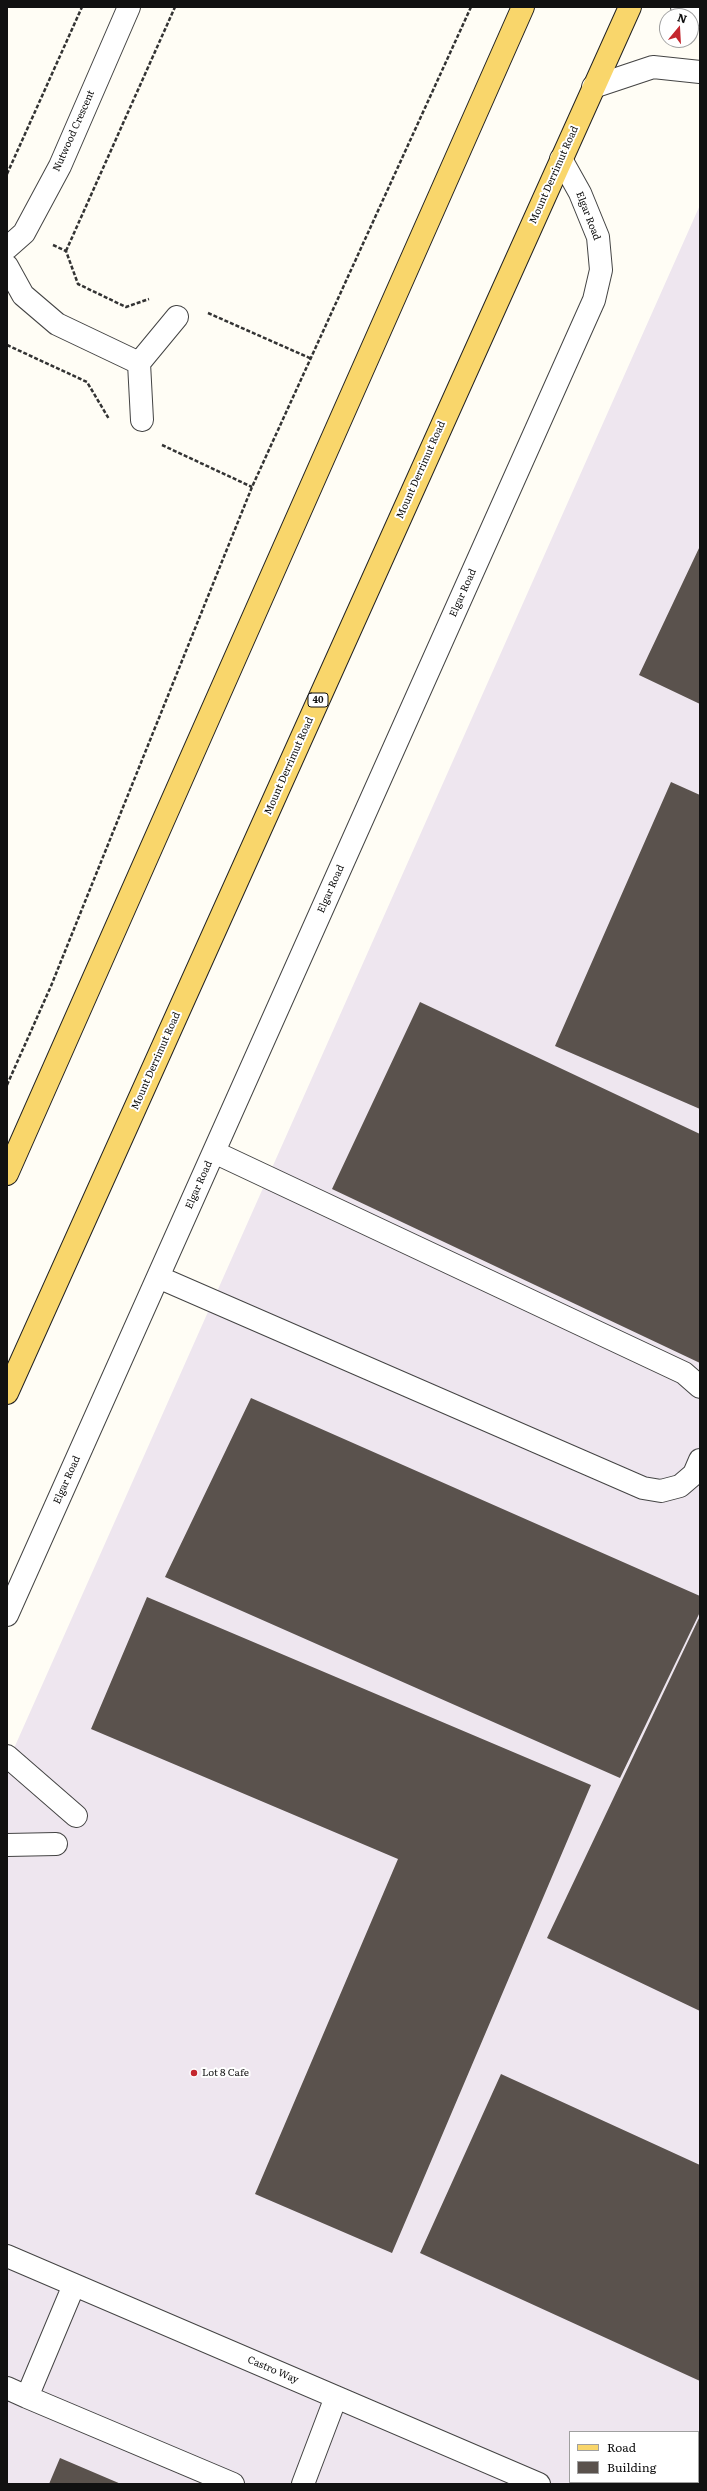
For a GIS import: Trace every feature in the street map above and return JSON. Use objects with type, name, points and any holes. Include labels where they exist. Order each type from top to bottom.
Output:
[{"type":"main road","points":[[7,1174],[523,7]]},
{"type":"main road","name":"Mount Derrimut Road","points":[[7,1393],[630,7]]},
{"type":"street","name":"Nutwood Crescent","points":[[7,248],[24,233],[60,166],[129,7]]},
{"type":"street","points":[[682,7],[700,14]]},
{"type":"street","points":[[593,87],[653,67],[700,72]]},
{"type":"street","name":"Elgar Road","points":[[7,1615],[594,300],[601,270],[598,237],[580,193],[561,159]]},
{"type":"street","points":[[7,266],[23,295],[57,324],[139,362]]},
{"type":"street","points":[[142,420],[139,362],[176,317]]},
{"type":"street","points":[[214,1152],[684,1373],[700,1387]]},
{"type":"street","points":[[158,1277],[644,1488],[661,1491],[680,1486],[694,1474],[700,1460]]},
{"type":"street","points":[[7,1756],[76,1816]]},
{"type":"street","points":[[7,1845],[56,1844]]},
{"type":"street","name":"Castro Way","points":[[7,2256],[539,2484]]},
{"type":"street","points":[[26,2397],[74,2285]]},
{"type":"street","points":[[7,2388],[233,2484]]},
{"type":"street","points":[[303,2484],[336,2397]]},
{"type":"path","points":[[7,174],[82,7]]},
{"type":"path","points":[[152,298],[126,307],[78,284],[66,251],[175,7]]},
{"type":"path","points":[[7,1085],[54,979],[252,487],[312,359],[471,7]]},
{"type":"path","points":[[24,233],[66,251]]},
{"type":"path","points":[[201,310],[312,359]]},
{"type":"path","points":[[7,345],[87,382],[108,418],[114,421]]},
{"type":"path","points":[[158,444],[252,487]]},
{"type":"shaded area","points":[[700,205],[700,2484],[7,2484],[7,1764]]},
{"type":"building","points":[[700,546],[700,704],[639,675]]},
{"type":"building","points":[[671,782],[700,795],[700,1109],[555,1046]]},
{"type":"building","points":[[420,1002],[700,1134],[700,1363],[332,1189]]},
{"type":"building","points":[[251,1398],[700,1596],[700,1612],[620,1778],[165,1577]]},
{"type":"building","points":[[147,1597],[591,1785],[392,2253],[255,2194],[398,1859],[91,1729]]},
{"type":"building","points":[[700,1616],[700,2011],[547,1938]]},
{"type":"building","points":[[501,2074],[700,2165],[700,2381],[420,2253]]},
{"type":"building","points":[[60,2458],[121,2484],[49,2484]]},
{"type":"place","name":"Lot 8 Cafe","points":[[194,2073]]}]
